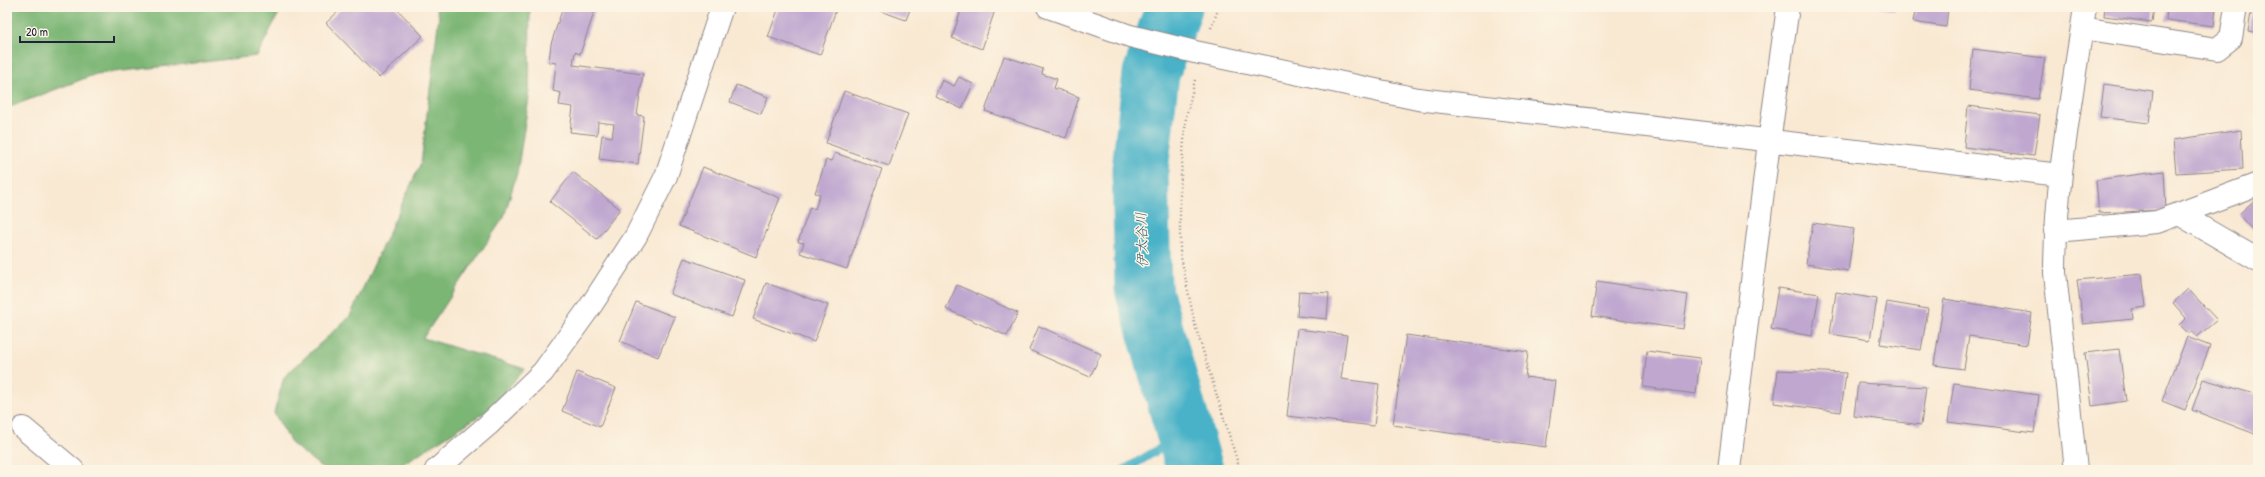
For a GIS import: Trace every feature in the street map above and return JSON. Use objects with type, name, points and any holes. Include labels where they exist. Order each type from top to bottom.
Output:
[{"type":"street","points":[[436,470],[488,425],[543,372],[592,304],[636,236],[666,176],[722,7]]},
{"type":"street","points":[[1048,7],[1130,36],[1418,99],[1769,142],[2060,175]]},
{"type":"street","points":[[1729,470],[1769,142],[1788,7]]},
{"type":"street","points":[[2076,470],[2055,273],[2060,175],[2085,7]]},
{"type":"street","points":[[2082,28],[2217,49],[2231,38],[2236,7]]},
{"type":"street","points":[[2056,231],[2157,222],[2258,184]]},
{"type":"street","points":[[2179,214],[2256,261]]},
{"type":"street","points":[[23,428],[73,470]]},
{"type":"path","points":[[1219,7],[1198,52],[1186,117],[1180,188],[1180,252],[1195,325],[1240,470]]},
{"type":"green space","points":[[7,7],[282,7],[257,56],[96,74],[7,108]]},
{"type":"green space","points":[[436,7],[530,7],[529,98],[517,173],[504,217],[423,338],[525,369],[487,411],[393,470],[325,470],[292,444],[274,413],[284,377],[350,316],[421,163],[439,16]]},
{"type":"building","points":[[343,7],[395,7],[423,36],[379,78],[326,23]]},
{"type":"building","points":[[563,7],[587,7],[595,10],[580,54],[575,52],[573,65],[643,74],[637,115],[644,116],[638,164],[599,159],[602,135],[612,137],[614,124],[598,122],[597,135],[570,132],[573,107],[559,105],[561,93],[553,91],[556,63],[549,62],[551,44]]},
{"type":"building","points":[[779,7],[828,7],[836,10],[820,55],[768,37]]},
{"type":"building","points":[[869,7],[911,7],[906,20]]},
{"type":"building","points":[[962,7],[996,7],[982,49],[952,38]]},
{"type":"building","points":[[1877,7],[1895,7],[1894,11]]},
{"type":"building","points":[[1916,7],[1948,7],[1946,27],[1913,22]]},
{"type":"building","points":[[1971,7],[1985,7],[1985,10]]},
{"type":"building","points":[[2105,7],[2154,7],[2152,22],[2104,16]]},
{"type":"building","points":[[2167,7],[2216,7],[2214,26],[2166,20]]},
{"type":"building","points":[[2252,7],[2258,7],[2258,33],[2248,31]]},
{"type":"building","points":[[1973,49],[2045,58],[2038,99],[1969,90]]},
{"type":"building","points":[[1004,56],[1043,69],[1042,74],[1057,79],[1054,88],[1079,97],[1066,138],[985,111]]},
{"type":"building","points":[[959,77],[973,84],[962,109],[935,96],[942,80],[954,86]]},
{"type":"building","points":[[2104,84],[2153,91],[2149,123],[2100,117]]},
{"type":"building","points":[[736,85],[768,97],[761,114],[730,102]]},
{"type":"building","points":[[844,91],[908,114],[889,166],[826,143]]},
{"type":"building","points":[[1968,106],[2040,115],[2034,156],[1964,147]]},
{"type":"building","points":[[2241,130],[2243,169],[2176,173],[2173,140]]},
{"type":"building","points":[[835,153],[882,169],[847,269],[800,253],[804,243],[798,242],[810,207],[815,209],[820,194],[815,193],[826,160],[832,161]]},
{"type":"building","points":[[703,167],[780,198],[756,257],[679,226]]},
{"type":"building","points":[[2164,171],[2166,210],[2099,213],[2096,180]]},
{"type":"building","points":[[573,172],[620,209],[597,239],[550,202]]},
{"type":"building","points":[[2258,197],[2258,235],[2239,214]]},
{"type":"building","points":[[1813,223],[1854,229],[1848,271],[1806,264]]},
{"type":"building","points":[[684,258],[745,280],[732,317],[670,294]]},
{"type":"building","points":[[2142,274],[2146,307],[2132,309],[2133,319],[2083,324],[2077,280]]},
{"type":"building","points":[[1597,281],[1688,295],[1683,329],[1592,316]]},
{"type":"building","points":[[766,283],[828,305],[814,342],[753,319]]},
{"type":"building","points":[[957,285],[1018,313],[1007,336],[946,309]]},
{"type":"building","points":[[1778,288],[1819,294],[1812,336],[1771,329]]},
{"type":"building","points":[[2188,289],[2217,320],[2197,337],[2192,331],[2188,334],[2179,325],[2186,318],[2173,303]]},
{"type":"building","points":[[1299,291],[1329,293],[1327,319],[1297,316]]},
{"type":"building","points":[[1836,292],[1877,299],[1870,340],[1830,334]]},
{"type":"building","points":[[1944,299],[2032,313],[2027,345],[1969,336],[1964,369],[1934,365]]},
{"type":"building","points":[[636,302],[675,317],[658,357],[620,341]]},
{"type":"building","points":[[1887,302],[1928,309],[1921,350],[1880,344]]},
{"type":"building","points":[[1039,326],[1101,354],[1090,377],[1029,350]]},
{"type":"building","points":[[1297,329],[1347,335],[1341,379],[1379,384],[1374,426],[1287,416]]},
{"type":"building","points":[[1406,335],[1528,352],[1525,377],[1555,381],[1546,447],[1393,425]]},
{"type":"building","points":[[2187,337],[2210,346],[2185,410],[2162,401]]},
{"type":"building","points":[[2119,349],[2126,401],[2092,406],[2085,353]]},
{"type":"building","points":[[1647,351],[1700,358],[1696,394],[1643,387]]},
{"type":"building","points":[[1778,370],[1846,373],[1841,412],[1774,403]]},
{"type":"building","points":[[577,372],[616,388],[600,427],[562,411]]},
{"type":"building","points":[[2203,379],[2258,395],[2258,427],[2255,434],[2192,410]]},
{"type":"building","points":[[1858,383],[1926,387],[1921,425],[1854,416]]},
{"type":"building","points":[[1954,383],[2039,395],[2034,433],[1948,422]]},
{"type":"waterway","name":"伊太谷川","points":[[1174,7],[1151,74],[1140,169],[1143,288],[1195,470]]},
{"type":"waterway","points":[[1124,470],[1183,435]]}]
